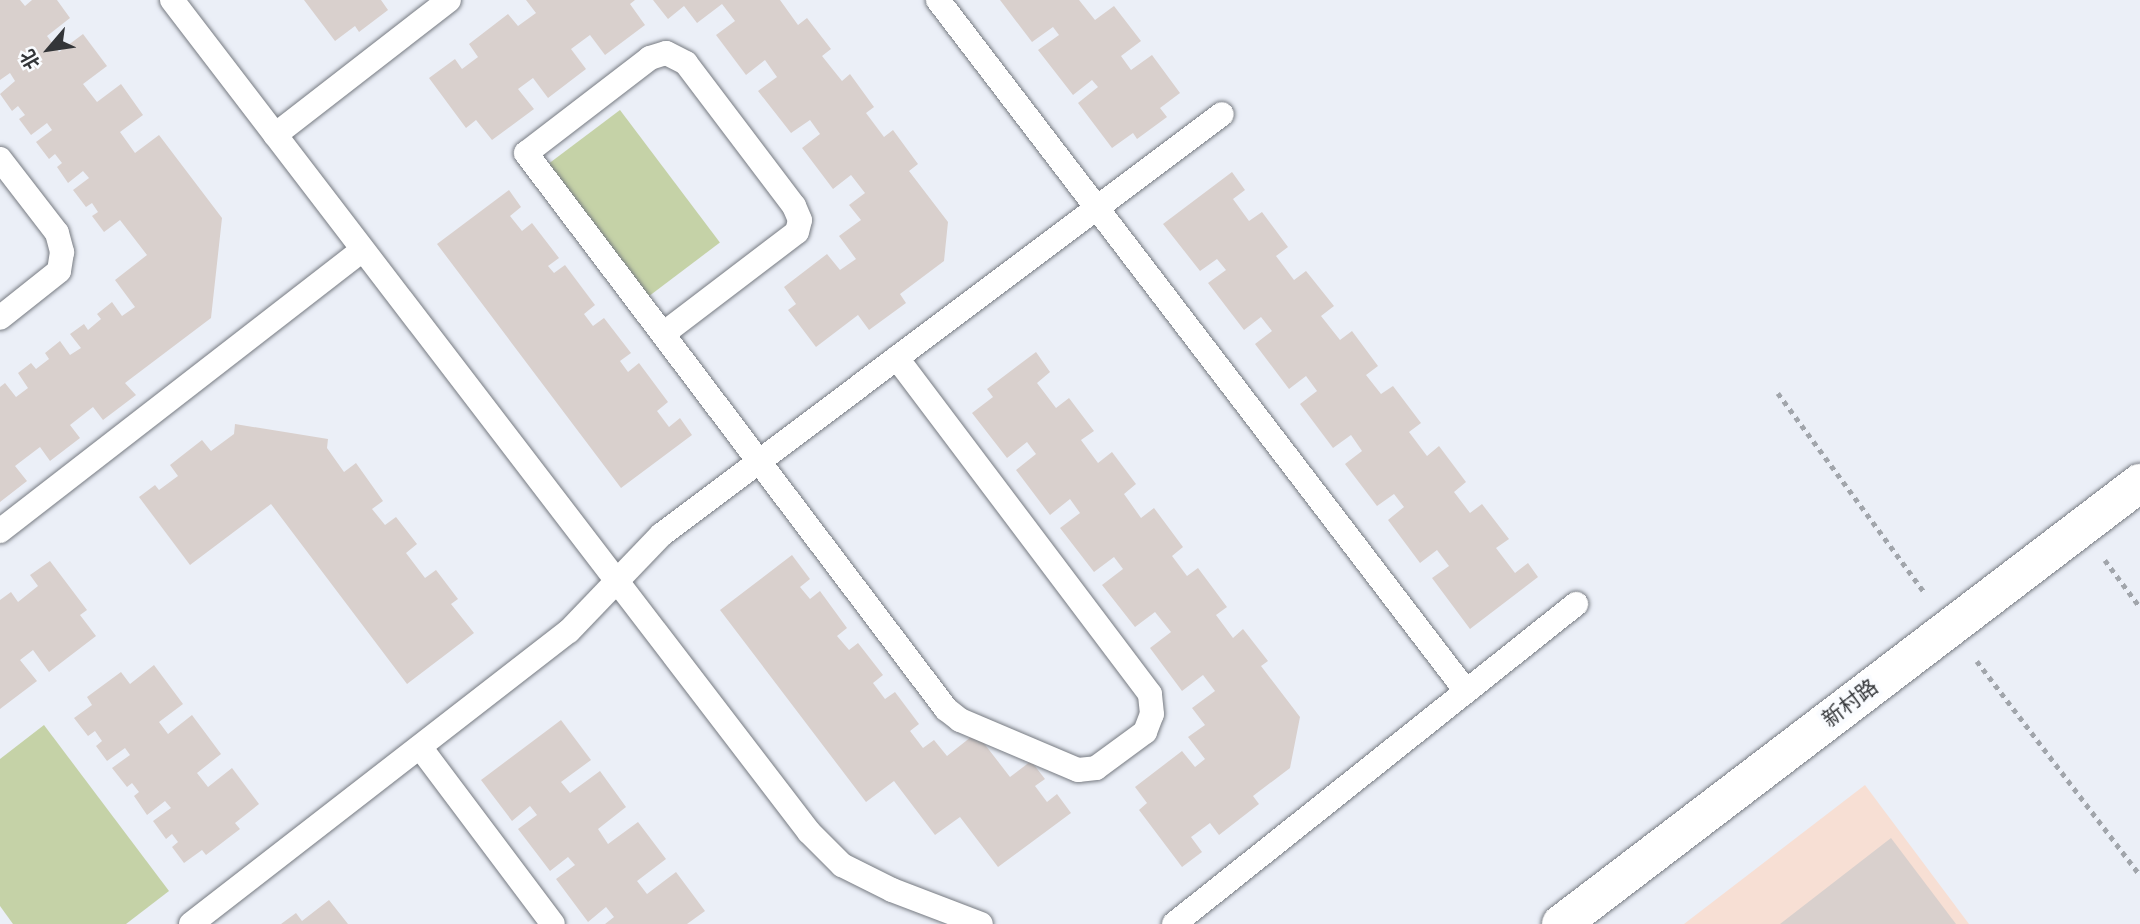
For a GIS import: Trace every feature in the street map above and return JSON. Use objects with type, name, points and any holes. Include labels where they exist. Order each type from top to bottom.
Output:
[{"type":"street","name":"新村路","points":[[1561,924],[2140,483]]},
{"type":"lane","points":[[172,0],[809,832],[842,865],[892,890],[981,924]]},
{"type":"lane","points":[[275,135],[449,0]]},
{"type":"lane","points":[[938,0],[1466,691]]},
{"type":"lane","points":[[663,334],[797,232],[800,220],[794,206],[686,63],[666,53],[650,58],[526,153],[946,709],[960,720],[1078,770],[1096,768],[1144,732],[1152,713],[1150,694],[897,358]]},
{"type":"lane","points":[[191,924],[569,631],[661,536],[1222,114]]},
{"type":"lane","points":[[0,159],[57,233],[62,252],[59,271],[0,317]]},
{"type":"lane","points":[[0,531],[362,250]]},
{"type":"lane","points":[[1174,924],[1576,604]]},
{"type":"lane","points":[[420,747],[553,924]]},
{"type":"path","points":[[1778,393],[1950,627],[2140,874]]},
{"type":"path","points":[[2080,527],[2140,607]]},
{"type":"shaded area","points":[[1865,785],[1969,924],[1684,924]]},
{"type":"green space","points":[[620,110],[720,243],[649,296],[549,164]]},
{"type":"green space","points":[[44,725],[169,891],[126,924],[13,924],[0,906],[0,759]]},
{"type":"building","points":[[0,0],[20,0],[25,6],[32,0],[57,0],[70,18],[47,36],[59,52],[83,34],[107,66],[83,84],[97,102],[121,84],[143,115],[120,132],[135,153],[159,135],[222,218],[211,318],[125,383],[136,395],[103,420],[93,407],[70,425],[80,438],[50,461],[40,447],[15,466],[27,481],[0,502],[0,387],[5,383],[16,397],[28,388],[18,373],[31,363],[36,369],[49,359],[45,353],[60,341],[70,355],[81,348],[70,334],[84,324],[88,330],[101,319],[97,314],[112,302],[122,316],[135,307],[115,280],[147,255],[120,220],[104,232],[92,216],[98,212],[92,203],[86,207],[73,190],[89,178],[83,171],[68,183],[57,167],[62,163],[55,154],[49,159],[36,142],[52,130],[47,123],[31,135],[19,119],[25,115],[18,106],[12,111],[0,94],[15,81],[10,73],[0,80]]},
{"type":"building","points":[[304,0],[381,0],[388,10],[359,32],[355,26],[335,41]]},
{"type":"building","points":[[526,0],[635,0],[630,4],[645,25],[605,55],[590,35],[571,49],[586,69],[548,98],[533,78],[518,89],[534,109],[492,140],[476,120],[466,128],[429,78],[455,59],[462,69],[478,57],[469,44],[508,14],[518,26],[536,13]]},
{"type":"building","points":[[653,0],[780,0],[798,25],[807,18],[831,49],[822,56],[842,81],[850,74],[874,107],[866,113],[884,137],[893,130],[918,164],[909,171],[948,222],[944,261],[900,294],[906,303],[869,330],[858,315],[816,347],[788,310],[796,304],[784,287],[827,254],[840,270],[856,259],[839,236],[861,220],[849,205],[865,193],[851,175],[833,189],[802,148],[820,134],[810,120],[791,133],[758,91],[777,77],[765,60],[746,75],[716,35],[735,21],[722,4],[697,23],[684,6],[668,19]]},
{"type":"building","points":[[1000,0],[1079,0],[1095,20],[1114,6],[1141,41],[1121,56],[1131,70],[1152,55],[1180,93],[1160,108],[1167,117],[1137,139],[1133,133],[1112,148],[1078,103],[1098,87],[1092,80],[1073,95],[1038,50],[1059,35],[1053,27],[1032,42]]},
{"type":"building","points":[[1232,172],[1245,190],[1233,199],[1249,221],[1262,212],[1288,247],[1276,256],[1294,280],[1306,271],[1334,306],[1321,316],[1340,340],[1352,331],[1378,366],[1366,375],[1381,394],[1393,386],[1421,423],[1409,432],[1427,456],[1439,446],[1466,482],[1454,492],[1470,513],[1482,504],[1509,539],[1496,548],[1515,573],[1528,563],[1538,577],[1470,629],[1432,578],[1449,566],[1437,550],[1420,563],[1388,520],[1404,507],[1394,494],[1377,506],[1345,464],[1362,451],[1351,435],[1333,448],[1300,404],[1317,391],[1306,376],[1289,389],[1255,344],[1272,331],[1261,317],[1244,330],[1208,283],[1226,270],[1217,259],[1200,271],[1163,224]]},
{"type":"building","points":[[509,190],[521,207],[510,216],[522,231],[532,223],[559,258],[548,266],[554,273],[565,265],[595,305],[584,314],[593,326],[604,318],[631,353],[620,361],[628,372],[639,363],[668,402],[657,411],[669,427],[680,418],[692,435],[621,488],[437,244]]},
{"type":"building","points":[[1036,352],[1050,372],[1037,383],[1056,408],[1069,398],[1094,431],[1081,440],[1098,463],[1112,452],[1136,484],[1124,494],[1141,518],[1154,508],[1183,547],[1172,556],[1187,576],[1198,568],[1227,607],[1216,615],[1233,638],[1243,629],[1268,661],[1261,666],[1300,717],[1290,768],[1253,796],[1259,804],[1219,835],[1210,823],[1191,837],[1202,852],[1182,867],[1139,810],[1147,803],[1135,787],[1182,751],[1195,767],[1205,759],[1188,737],[1205,725],[1192,708],[1215,691],[1203,675],[1182,691],[1150,648],[1171,632],[1155,612],[1135,627],[1102,585],[1123,569],[1114,557],[1094,572],[1060,528],[1080,513],[1070,499],[1050,515],[1016,470],[1036,454],[1027,442],[1007,458],[972,413],[993,397],[987,389]]},
{"type":"building","points":[[235,424],[328,439],[327,448],[344,472],[356,463],[383,501],[372,509],[385,525],[396,517],[417,544],[406,553],[425,578],[436,570],[458,599],[451,604],[474,633],[407,684],[271,504],[190,565],[139,497],[155,485],[159,490],[178,476],[170,465],[202,440],[211,451],[234,434]]},
{"type":"building","points":[[792,555],[810,579],[800,587],[810,599],[820,591],[847,628],[837,636],[849,650],[858,643],[883,675],[873,683],[885,699],[895,692],[919,724],[910,731],[923,748],[934,740],[947,756],[976,733],[1010,777],[1031,761],[1045,779],[1035,786],[1047,802],[1057,794],[1071,813],[998,867],[960,817],[935,835],[894,781],[866,802],[720,610]]},
{"type":"building","points":[[50,561],[87,610],[80,615],[96,636],[49,672],[33,650],[20,660],[37,681],[0,709],[0,600],[11,592],[18,602],[38,586],[30,575]]},
{"type":"building","points":[[154,665],[183,704],[159,722],[168,734],[192,715],[221,754],[197,773],[208,787],[232,768],[259,804],[235,823],[240,829],[206,855],[202,850],[184,863],[172,847],[178,842],[172,834],[166,839],[153,821],[171,808],[165,801],[147,815],[134,796],[139,792],[132,783],[127,787],[112,768],[130,755],[125,748],[107,761],[96,746],[102,741],[95,731],[88,736],[74,718],[92,705],[87,697],[121,672],[130,684]]},
{"type":"building","points":[[561,720],[591,760],[561,782],[570,793],[600,771],[626,807],[598,829],[608,844],[638,822],[666,859],[637,881],[647,894],[676,872],[705,911],[687,924],[605,924],[614,917],[606,907],[588,922],[556,879],[575,865],[568,857],[550,871],[518,829],[537,815],[530,806],[512,821],[481,780]]},
{"type":"building","points":[[1891,838],[1956,924],[1780,924]]},
{"type":"building","points":[[329,900],[348,924],[281,924],[296,913],[302,921]]}]
